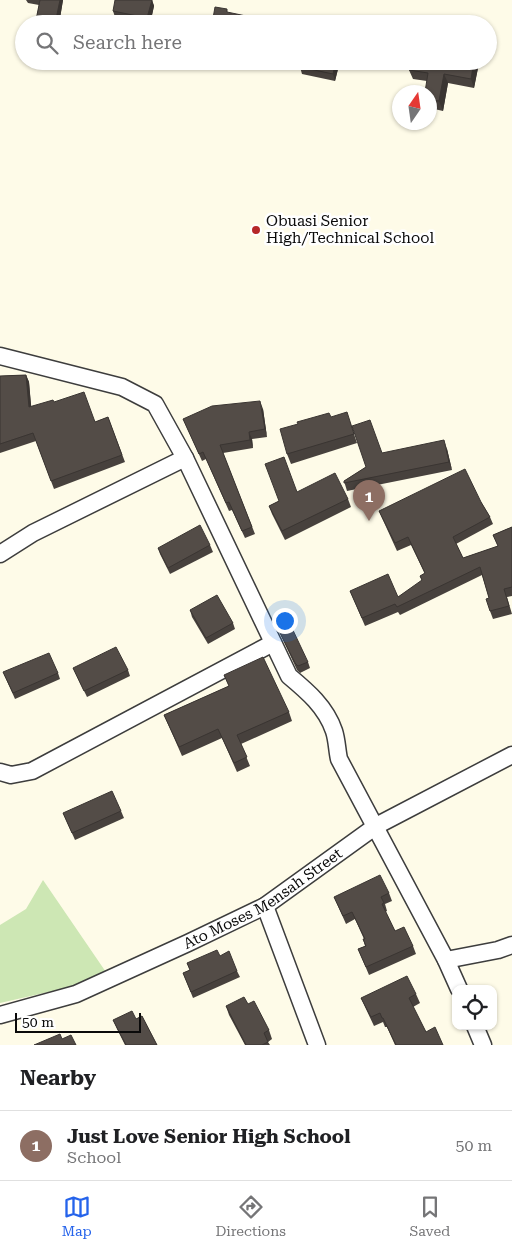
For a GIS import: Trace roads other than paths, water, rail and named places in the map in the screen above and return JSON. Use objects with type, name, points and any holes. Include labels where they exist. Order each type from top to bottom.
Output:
[{"type":"street","points":[[0,356],[122,387],[155,404],[186,458],[289,676],[311,695],[327,715],[334,731],[339,759],[376,826],[457,985]]},
{"type":"street","points":[[0,554],[33,534],[186,458]]},
{"type":"street","points":[[0,772],[11,775],[32,771],[273,643]]},
{"type":"street","name":"Ato Moses Mensah Street","points":[[0,1015],[76,994],[265,906],[376,826],[512,755]]},
{"type":"street","points":[[265,906],[317,1045]]},
{"type":"street","points":[[446,960],[498,950],[512,945]]},
{"type":"street","points":[[477,1030],[483,1045]]},
{"type":"place","name":"Obuasi Senior High/Technical School","points":[[256,230]]},
{"type":"place","name":"Just Love Senior High School","points":[[369,521]]}]
